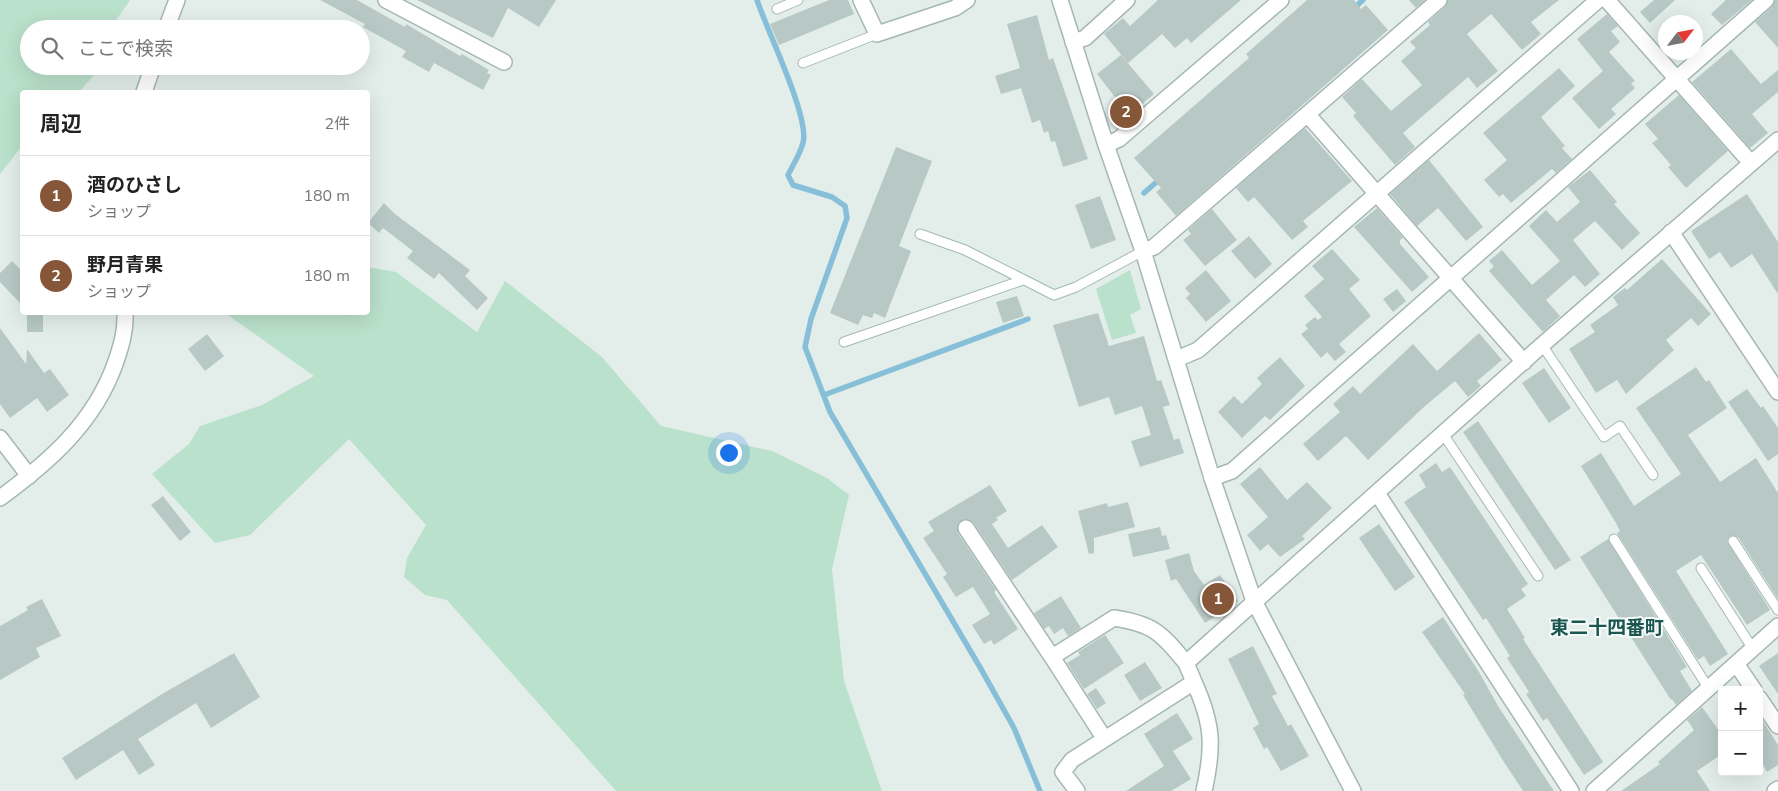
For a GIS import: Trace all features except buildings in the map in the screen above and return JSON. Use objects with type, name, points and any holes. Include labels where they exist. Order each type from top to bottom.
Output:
[{"type":"street","points":[[169,20],[176,0]]},
{"type":"street","points":[[388,0],[504,62]]},
{"type":"street","points":[[861,0],[877,34],[954,8],[967,0]]},
{"type":"street","points":[[1060,0],[1106,145],[1143,252],[1212,478],[1254,601],[1353,791]]},
{"type":"street","points":[[1074,42],[1085,38],[1127,0]]},
{"type":"street","points":[[1106,145],[1119,139],[1281,0]]},
{"type":"street","points":[[1143,252],[1154,247],[1439,0]]},
{"type":"street","points":[[1177,359],[1198,350],[1598,0]]},
{"type":"street","points":[[1607,0],[1751,163]]},
{"type":"street","points":[[1212,478],[1232,471],[1766,0]]},
{"type":"street","points":[[145,90],[150,75]]},
{"type":"street","points":[[1308,115],[1524,362]]},
{"type":"street","points":[[1186,663],[1671,232],[1778,140]]},
{"type":"street","points":[[1671,232],[1778,392]]},
{"type":"street","points":[[0,498],[63,446],[88,418],[109,382],[120,350],[125,315]]},
{"type":"street","points":[[0,438],[29,476]]},
{"type":"street","points":[[1377,493],[1571,791]]},
{"type":"street","points":[[966,528],[1104,738]]},
{"type":"street","points":[[1052,657],[1114,618],[1144,624],[1162,635],[1186,663],[1206,710],[1212,742],[1210,765],[1204,791]]},
{"type":"street","points":[[1594,791],[1737,665],[1778,626]]},
{"type":"street","points":[[1737,665],[1751,686]]},
{"type":"street","points":[[1077,791],[1063,772],[1072,760],[1194,682]]},
{"type":"street","points":[[1763,704],[1778,726]]},
{"type":"lane","points":[[777,9],[798,0]]},
{"type":"lane","points":[[803,63],[877,34]]},
{"type":"lane","points":[[920,234],[965,250],[1054,295],[1076,287],[1143,252]]},
{"type":"lane","points":[[844,342],[1023,280]]},
{"type":"lane","points":[[1542,346],[1604,437],[1620,426],[1653,475]]},
{"type":"lane","points":[[1443,434],[1538,576]]},
{"type":"lane","points":[[1614,539],[1709,689]]},
{"type":"lane","points":[[1733,541],[1778,610]]},
{"type":"lane","points":[[1701,568],[1753,649]]},
{"type":"green space","points":[[0,0],[130,0],[116,20],[20,20],[20,75],[94,75],[81,90],[20,90],[20,149],[0,174]]},
{"type":"green space","points":[[370,267],[396,272],[477,332],[505,281],[602,357],[661,426],[772,451],[827,478],[849,495],[832,569],[844,681],[882,791],[616,791],[447,600],[425,595],[404,577],[407,558],[426,525],[349,439],[250,535],[215,543],[152,474],[189,444],[200,426],[262,405],[314,376],[228,315],[370,315]]},
{"type":"green space","points":[[1130,270],[1141,309],[1130,315],[1136,333],[1112,340],[1096,289]]},
{"type":"waterway","points":[[757,0],[800,114],[803,143],[788,175],[793,185],[832,197],[845,206],[847,218],[811,319],[805,347],[830,412],[1014,728],[1040,791]]},
{"type":"waterway","points":[[1352,10],[1363,0]]},
{"type":"waterway","points":[[1144,193],[1161,178]]},
{"type":"waterway","points":[[824,395],[1028,319]]},
{"type":"place","name":"野月青果","points":[[1126,112]]},
{"type":"place","name":"酒のひさし","points":[[1218,599]]},
{"type":"district","name":"東二十四番町","points":[[1607,627]]}]
